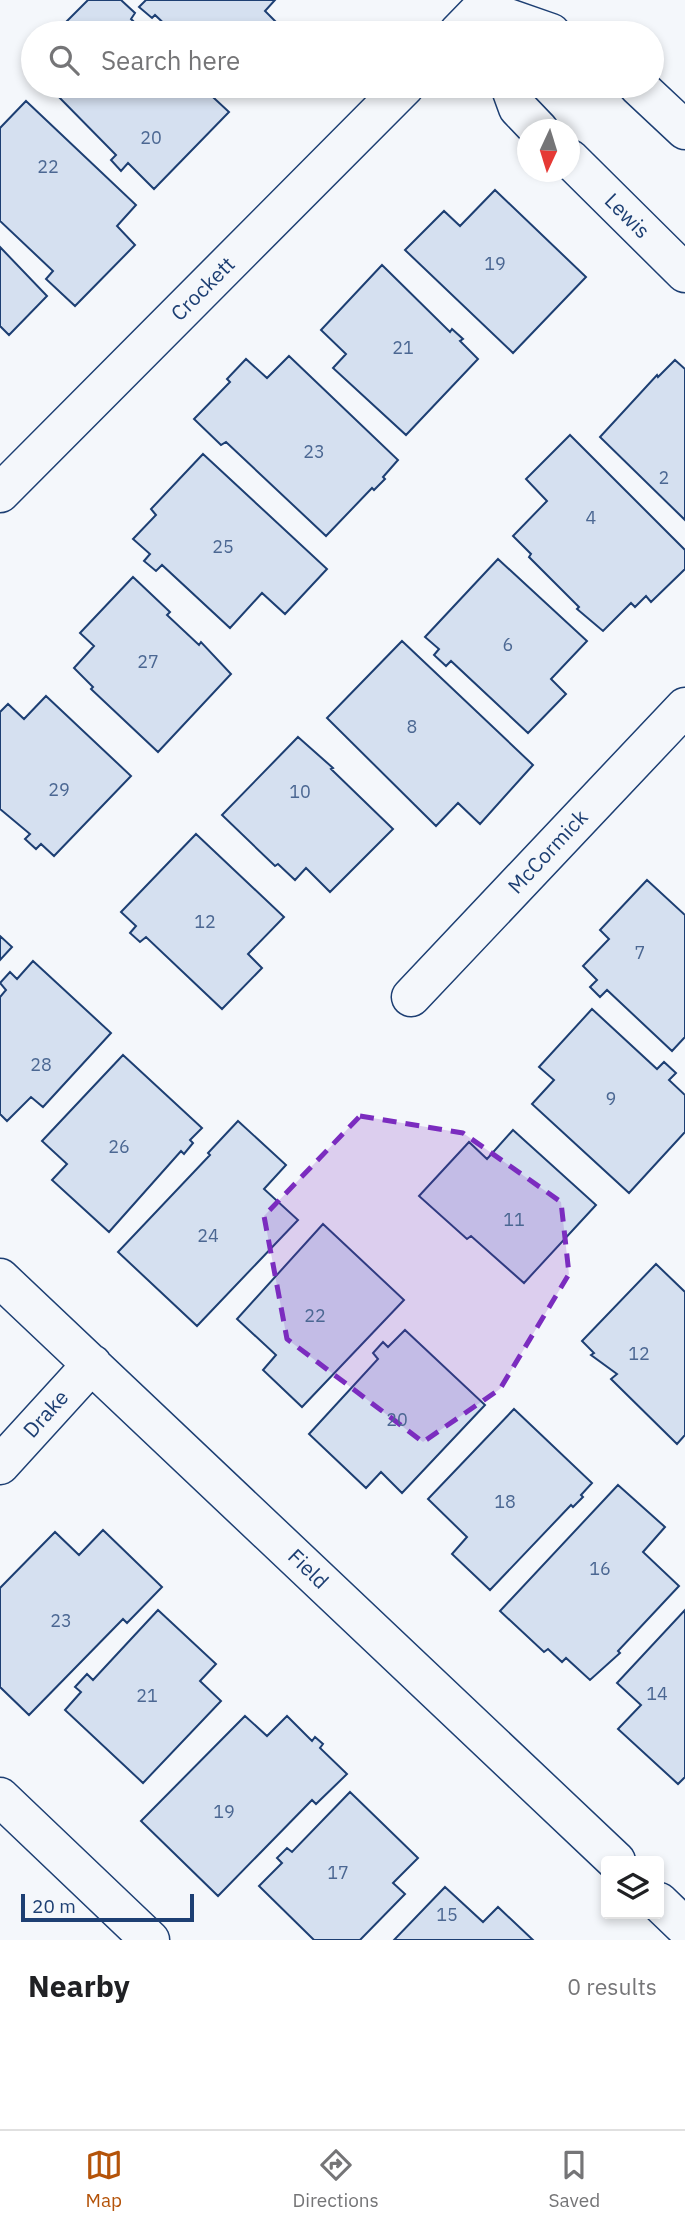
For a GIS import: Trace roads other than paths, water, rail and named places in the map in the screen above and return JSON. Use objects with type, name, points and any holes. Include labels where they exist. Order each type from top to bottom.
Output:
[{"type":"street","name":"Crockett","points":[[0,493],[393,98]]},
{"type":"street","points":[[513,98],[517,108],[528,119]]},
{"type":"street","points":[[651,98],[685,130]]},
{"type":"street","name":"Lewis","points":[[580,170],[685,273]]},
{"type":"street","name":"McCormick","points":[[411,997],[685,707]]},
{"type":"street","name":"Field","points":[[0,1278],[611,1856]]},
{"type":"street","name":"Drake","points":[[0,1465],[92,1364]]},
{"type":"street","points":[[0,1797],[150,1940]]},
{"type":"street","points":[[664,1907],[685,1927]]}]
